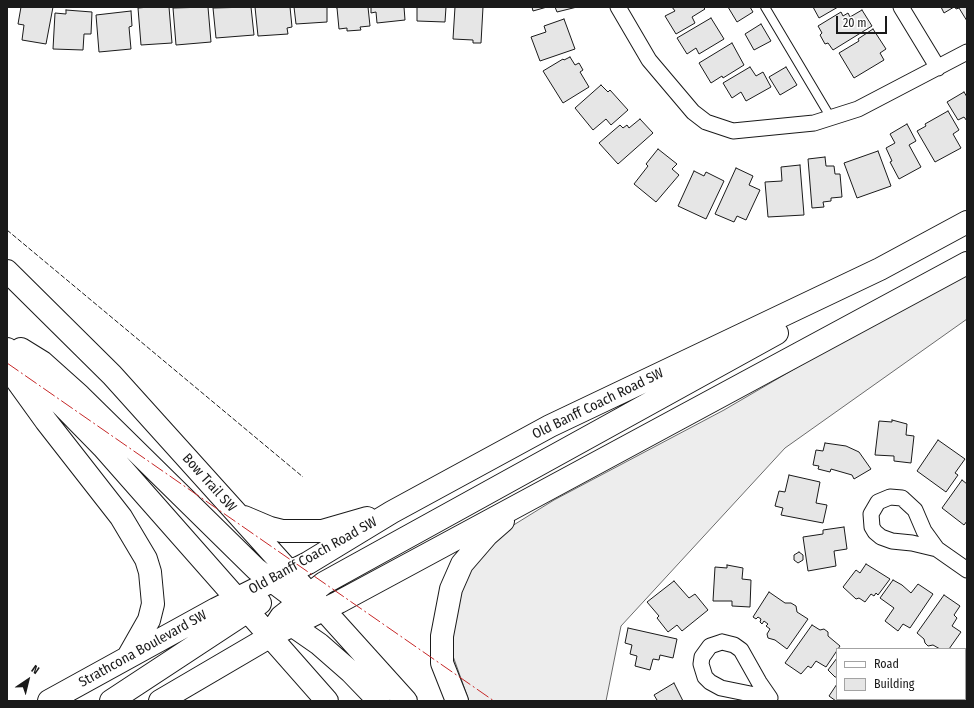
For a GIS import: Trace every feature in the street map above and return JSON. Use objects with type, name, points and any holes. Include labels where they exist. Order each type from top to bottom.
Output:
[{"type":"main road","name":"Old Banff Coach Road SW","points":[[249,604],[281,580],[392,512],[550,426],[880,269],[967,222]]},
{"type":"main road","points":[[160,701],[281,626],[312,601],[530,498],[967,263]]},
{"type":"main road","points":[[312,601],[324,583],[775,334],[835,299],[880,269]]},
{"type":"main road","name":"Bow Trail SW","points":[[7,271],[112,375],[235,512],[281,580]]},
{"type":"main road","points":[[7,339],[42,362],[80,396],[256,569],[281,580],[312,601],[406,701]]},
{"type":"main road","points":[[7,349],[104,447],[249,604],[281,626],[319,644],[351,672],[379,701]]},
{"type":"main road","points":[[7,367],[46,421],[121,517],[146,560],[150,572],[153,604],[149,620],[128,657]]},
{"type":"main road","points":[[457,701],[442,663],[444,614],[451,590],[462,564],[487,535],[530,498]]},
{"type":"main road","points":[[235,512],[263,525],[282,531],[322,530],[392,512]]},
{"type":"main road","points":[[111,701],[249,604]]},
{"type":"main road","name":"Strathcona Boulevard SW","points":[[49,701],[128,657],[249,604]]},
{"type":"main road","points":[[281,626],[327,701]]},
{"type":"street","points":[[618,7],[649,60],[694,112],[706,122],[733,131],[814,123],[858,109],[967,52]]},
{"type":"street","points":[[901,7],[938,68]]},
{"type":"street","points":[[937,549],[967,570]]},
{"type":"street","points":[[722,642],[734,644],[741,650],[759,682],[772,699],[722,688],[710,682],[702,671],[701,664],[706,650],[710,646],[722,642]]},
{"type":"lane","points":[[765,7],[831,118]]},
{"type":"shaded area","points":[[967,271],[967,319],[785,448],[621,626],[606,701],[469,701],[448,642],[457,585],[481,551],[512,526],[554,500],[724,410],[897,309]]},
{"type":"building","points":[[21,7],[53,7],[46,44],[22,40],[24,25],[18,24]]},
{"type":"building","points":[[169,7],[172,43],[141,45],[138,8]]},
{"type":"building","points":[[208,7],[211,42],[176,45],[173,8]]},
{"type":"building","points":[[251,7],[254,35],[216,38],[213,8]]},
{"type":"building","points":[[255,7],[290,7],[292,27],[287,28],[288,34],[258,36]]},
{"type":"building","points":[[294,7],[327,7],[327,22],[296,24]]},
{"type":"building","points":[[334,7],[368,7],[370,26],[360,27],[361,30],[347,31],[347,28],[339,29],[337,8]]},
{"type":"building","points":[[371,7],[404,7],[405,20],[377,23],[376,12],[371,13]]},
{"type":"building","points":[[417,7],[446,7],[445,22],[417,21]]},
{"type":"building","points":[[455,7],[483,7],[481,43],[473,43],[473,40],[453,39]]},
{"type":"building","points":[[532,7],[547,7],[533,11]]},
{"type":"building","points":[[555,7],[577,7],[557,12]]},
{"type":"building","points":[[672,7],[703,7],[705,9],[692,17],[695,23],[676,34],[665,16],[675,11]]},
{"type":"building","points":[[728,7],[750,7],[753,12],[737,22]]},
{"type":"building","points":[[813,7],[838,7],[819,18]]},
{"type":"building","points":[[941,7],[954,7],[944,13]]},
{"type":"building","points":[[955,7],[967,7],[967,21],[959,8],[956,9]]},
{"type":"building","points":[[66,10],[92,12],[91,34],[84,34],[83,50],[53,49],[55,13],[66,14]]},
{"type":"building","points":[[862,10],[872,26],[833,50],[828,43],[825,44],[820,35],[822,33],[818,26],[841,12],[843,16],[848,13],[850,17]]},
{"type":"building","points":[[131,11],[132,26],[129,27],[131,49],[99,52],[96,15]]},
{"type":"building","points":[[711,18],[724,39],[699,54],[696,48],[687,54],[677,38]]},
{"type":"building","points":[[564,19],[575,49],[540,61],[531,37],[546,32],[544,26]]},
{"type":"building","points":[[761,24],[771,41],[754,50],[745,34]]},
{"type":"building","points":[[873,29],[886,49],[880,53],[884,60],[854,78],[839,53],[859,41],[858,39]]},
{"type":"building","points":[[732,43],[744,65],[723,78],[722,76],[711,83],[699,63]]},
{"type":"building","points":[[570,57],[575,65],[579,63],[583,70],[580,72],[589,87],[563,103],[543,71],[563,59],[564,60]]},
{"type":"building","points":[[750,67],[756,76],[763,72],[771,87],[746,101],[741,92],[732,98],[723,83]]},
{"type":"building","points":[[786,67],[797,85],[780,95],[769,77]]},
{"type":"building","points":[[601,85],[608,92],[610,90],[628,110],[611,125],[606,119],[593,130],[575,108]]},
{"type":"building","points":[[964,92],[967,97],[967,121],[964,117],[958,120],[947,102]]},
{"type":"building","points":[[948,111],[959,130],[953,134],[961,148],[935,162],[917,131],[926,126],[925,124]]},
{"type":"building","points":[[640,119],[653,133],[618,164],[599,143],[620,125],[623,128],[627,125],[629,128]]},
{"type":"building","points":[[907,124],[916,141],[909,145],[921,167],[899,179],[890,162],[892,161],[886,148],[895,143],[890,134]]},
{"type":"building","points":[[658,149],[677,164],[672,169],[679,175],[656,202],[634,184],[648,166],[646,164]]},
{"type":"building","points":[[878,151],[891,186],[857,198],[844,163]]},
{"type":"building","points":[[825,157],[826,166],[834,166],[835,174],[840,174],[842,197],[831,198],[831,201],[823,202],[824,207],[812,208],[808,159]]},
{"type":"building","points":[[800,165],[804,215],[768,217],[765,182],[782,181],[781,167]]},
{"type":"building","points":[[736,168],[753,176],[749,185],[760,190],[746,220],[737,216],[734,222],[715,214]]},
{"type":"building","points":[[694,171],[704,176],[706,172],[724,181],[706,219],[678,206]]},
{"type":"building","points":[[892,420],[907,424],[906,435],[914,436],[911,463],[894,461],[894,456],[875,455],[879,421],[892,422]]},
{"type":"building","points":[[938,440],[965,459],[955,473],[958,475],[946,492],[917,471]]},
{"type":"building","points":[[825,443],[846,446],[859,452],[871,469],[854,479],[852,475],[831,469],[830,472],[818,469],[819,466],[813,465],[816,450],[823,451]]},
{"type":"building","points":[[789,475],[820,482],[816,503],[827,505],[823,523],[781,515],[783,508],[775,506],[779,491],[785,492]]},
{"type":"building","points":[[962,480],[967,484],[967,521],[964,525],[942,508]]},
{"type":"building","points":[[844,527],[847,549],[834,551],[836,566],[808,571],[803,537],[823,534],[823,530]]},
{"type":"building","points":[[799,552],[803,555],[803,560],[798,563],[794,560],[794,555]]},
{"type":"building","points":[[866,564],[890,579],[878,595],[876,593],[874,596],[871,594],[865,602],[859,598],[856,599],[843,587],[856,570],[860,573]]},
{"type":"building","points":[[727,565],[743,568],[742,579],[751,580],[750,607],[732,606],[732,601],[713,601],[715,567],[727,568]]},
{"type":"building","points":[[893,580],[902,585],[911,593],[918,584],[933,594],[910,628],[903,624],[898,631],[885,621],[894,608],[880,598]]},
{"type":"building","points":[[674,581],[689,598],[695,594],[708,610],[682,631],[677,625],[668,632],[657,618],[659,616],[647,602]]},
{"type":"building","points":[[769,592],[785,603],[791,603],[796,606],[797,612],[808,619],[787,649],[775,640],[768,638],[767,634],[770,629],[766,626],[768,624],[764,621],[762,624],[760,622],[761,619],[758,617],[756,619],[753,617]]},
{"type":"building","points":[[944,595],[960,606],[954,615],[957,618],[952,626],[961,632],[950,648],[938,648],[933,645],[928,646],[924,639],[917,633]]},
{"type":"building","points":[[812,625],[820,630],[824,629],[828,632],[828,636],[840,646],[836,648],[836,652],[826,667],[816,661],[811,668],[808,666],[801,674],[785,663]]},
{"type":"building","points":[[628,628],[677,639],[673,658],[660,655],[659,660],[653,659],[650,670],[635,666],[637,656],[630,654],[632,645],[625,643]]},
{"type":"building","points":[[836,659],[836,677],[828,670]]},
{"type":"building","points":[[674,683],[683,701],[655,701],[657,700],[654,695]]},
{"type":"building","points":[[836,686],[836,700],[852,700],[836,701],[829,696]]},
{"type":"building","points":[[858,700],[902,700],[902,701],[857,701]]},
{"type":"fence","points":[[7,230],[303,477]]},
{"type":"power","points":[[7,363],[494,701]]}]
